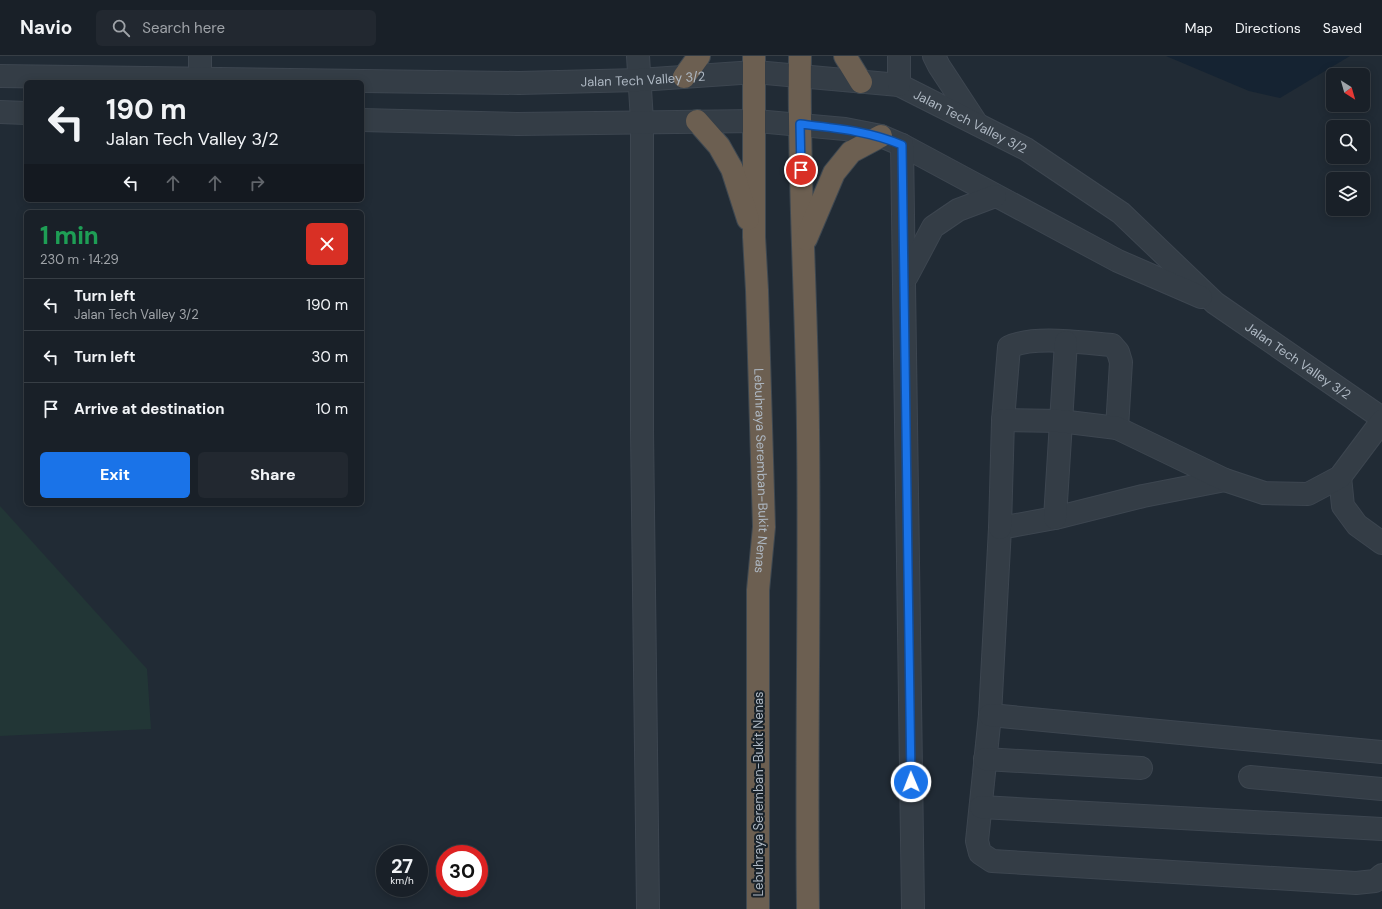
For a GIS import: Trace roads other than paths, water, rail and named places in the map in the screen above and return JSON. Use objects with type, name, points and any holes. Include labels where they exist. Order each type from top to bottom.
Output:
[{"type":"highway","points":[[684,77],[699,56]]},
{"type":"highway","points":[[844,56],[862,82]]},
{"type":"highway","name":"Lebuhraya Seremban-Bukit Nenas","points":[[754,64],[756,121],[754,237],[764,527],[758,590],[758,909]]},
{"type":"highway","points":[[800,66],[800,124],[808,429],[806,751],[808,909]]},
{"type":"highway","points":[[697,121],[719,146],[732,169],[754,237]]},
{"type":"highway","points":[[803,245],[834,173],[851,152],[881,136]]},
{"type":"street","points":[[200,56],[200,78]]},
{"type":"street","points":[[638,56],[642,121],[642,431],[648,909]]},
{"type":"street","points":[[899,85],[900,56]]},
{"type":"street","points":[[934,56],[977,125]]},
{"type":"street","name":"Jalan Tech Valley 3/2","points":[[364,81],[519,83],[640,80],[684,77],[754,64],[800,66],[862,82],[899,85],[1026,149],[1121,213],[1215,303],[1382,420]]},
{"type":"street","name":"Jalan Tech Valley 3/2","points":[[0,76],[328,80]]},
{"type":"street","points":[[0,112],[24,113]]},
{"type":"street","name":"Jalan Tech Valley 3/2","points":[[364,120],[517,124],[642,121],[756,121],[845,129],[881,136],[902,145],[1118,261],[1215,303]]},
{"type":"street","points":[[902,145],[913,909]]},
{"type":"street","points":[[904,281],[918,251],[933,226],[958,210],[995,196]]},
{"type":"street","points":[[1117,428],[1121,362],[1118,352],[1112,345],[1066,342],[1019,342],[1009,347],[1003,420],[1000,528],[990,715],[977,841],[980,853],[992,860],[1356,883],[1375,881],[1382,875]]},
{"type":"street","points":[[1055,518],[1066,342]]},
{"type":"street","points":[[1003,420],[1060,421],[1117,428],[1225,480],[1264,493],[1308,494],[1340,477],[1382,420]]},
{"type":"street","points":[[1340,477],[1343,506],[1358,525],[1382,543]]},
{"type":"street","points":[[1000,528],[1055,518],[1143,496],[1225,480]]},
{"type":"street","points":[[990,715],[1382,752]]},
{"type":"street","points":[[985,759],[1141,768]]},
{"type":"street","points":[[1250,777],[1382,789]]},
{"type":"street","points":[[981,807],[1382,829]]},
{"type":"water","points":[[1166,56],[1350,56],[1330,68],[1326,68],[1326,70],[1280,98],[1249,91]]}]
